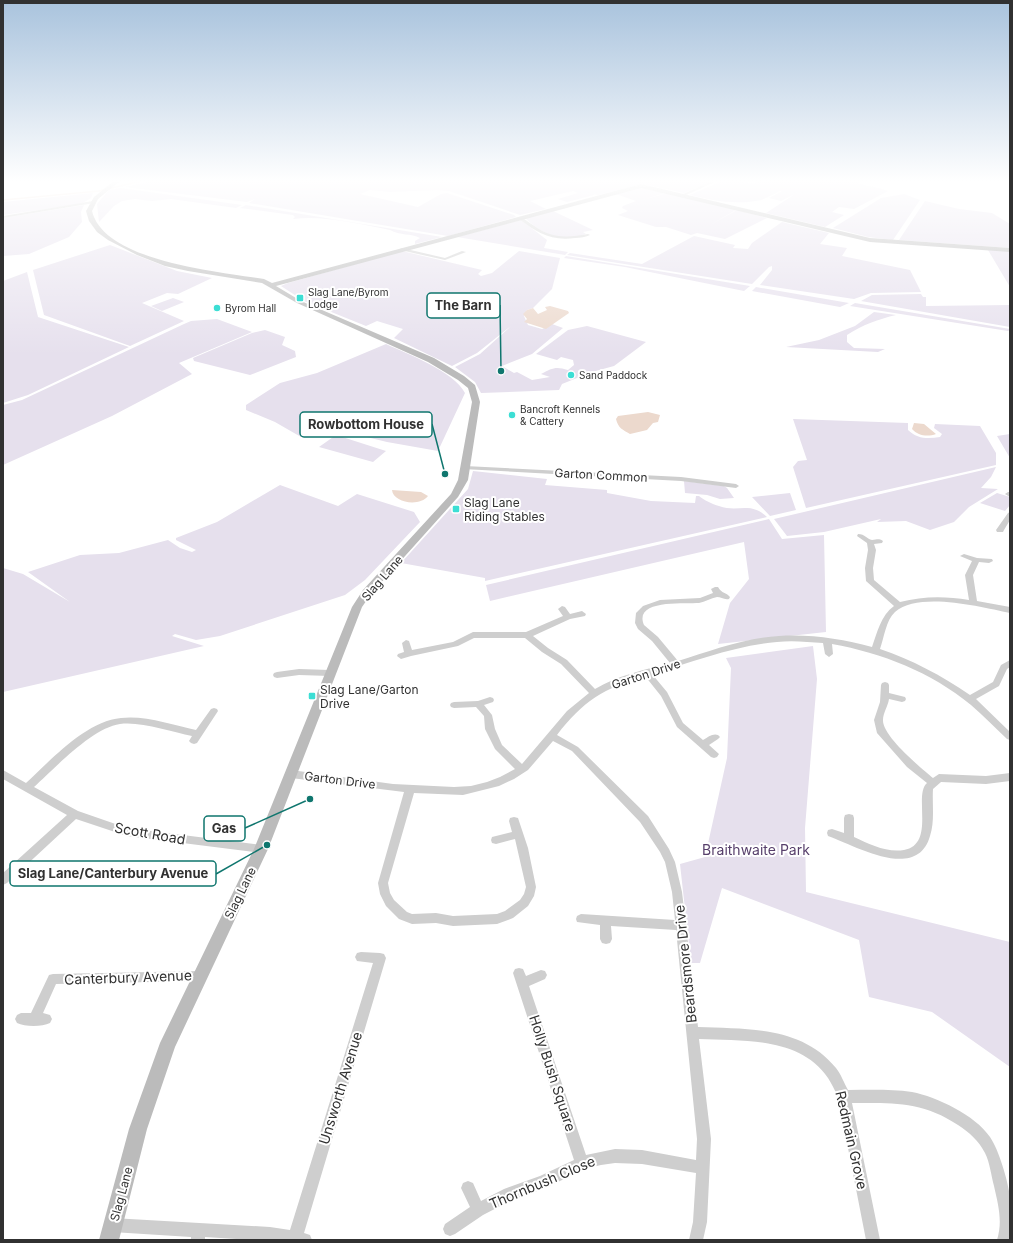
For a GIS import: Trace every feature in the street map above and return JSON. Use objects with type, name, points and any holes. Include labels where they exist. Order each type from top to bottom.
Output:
[{"type":"street","name":"Slag Lane","points":[[110,1233],[138,1129],[154,1080],[200,976],[261,849],[330,673],[362,599],[455,495],[463,480],[476,402],[472,387],[461,378],[431,360],[299,302],[264,281],[177,267],[116,243],[111,239]]},
{"type":"street","points":[[272,285],[440,239]]},
{"type":"street","points":[[866,239],[1010,250]]},
{"type":"street","points":[[402,249],[440,259],[448,258],[464,252]]},
{"type":"street","name":"Garton Common","points":[[465,468],[681,479],[736,486]]},
{"type":"street","points":[[1000,530],[1010,514]]},
{"type":"street","points":[[861,536],[870,542],[880,541]]},
{"type":"street","points":[[870,542],[872,550],[869,568],[870,581],[899,606]]},
{"type":"street","points":[[964,556],[976,560],[989,561]]},
{"type":"street","points":[[974,604],[969,575],[976,560]]},
{"type":"street","points":[[676,664],[656,640],[641,627],[639,623],[640,613],[646,607],[655,604],[699,600],[720,593]]},
{"type":"street","points":[[875,651],[890,613],[899,606],[918,600],[939,598],[1010,610]]},
{"type":"street","points":[[562,609],[568,617]]},
{"type":"street","points":[[406,642],[405,655],[455,644],[473,635],[527,634],[568,617],[582,614]]},
{"type":"street","points":[[527,634],[545,650],[564,662],[594,693]]},
{"type":"street","name":"Garton Drive","points":[[291,774],[410,789],[462,791],[477,789],[502,780],[522,769],[535,758],[566,718],[594,693],[620,681],[757,642],[798,639],[827,641],[875,651],[935,676],[969,699],[1010,737]]},
{"type":"street","points":[[827,641],[829,654]]},
{"type":"street","points":[[969,699],[996,684],[1004,667],[1010,663]]},
{"type":"street","points":[[277,675],[299,672],[330,673]]},
{"type":"street","points":[[647,673],[664,694],[680,725],[714,754]]},
{"type":"street","points":[[885,685],[885,695],[878,720],[882,733],[910,764],[932,782]]},
{"type":"street","points":[[885,695],[902,700]]},
{"type":"street","points":[[454,705],[478,704],[490,700]]},
{"type":"street","points":[[478,704],[488,715],[490,729],[498,747],[522,769]]},
{"type":"street","points":[[28,787],[89,734],[110,724],[128,721],[196,737],[214,711]]},
{"type":"street","name":"Beardsmore Drive","points":[[552,737],[575,749],[638,812],[658,838],[670,862],[677,892],[704,1139],[700,1222],[696,1240]]},
{"type":"street","points":[[703,744],[715,737]]},
{"type":"street","name":"Scott Road","points":[[3,774],[74,814],[127,832],[261,849]]},
{"type":"street","points":[[832,833],[849,839],[868,849],[890,854],[900,855],[917,850],[922,845],[925,836],[928,788],[932,782],[939,778],[986,780],[1010,777]]},
{"type":"street","points":[[410,789],[383,883],[385,894],[390,903],[403,916],[412,919],[497,919],[518,910],[529,896],[530,887],[523,848],[514,821]]},
{"type":"street","points":[[3,880],[74,814]]},
{"type":"street","points":[[849,818],[849,839]]},
{"type":"street","points":[[496,840],[519,834]]},
{"type":"street","points":[[581,919],[680,925]]},
{"type":"street","points":[[606,920],[606,938]]},
{"type":"street","name":"Unsworth Avenue","points":[[300,1239],[380,958],[360,957]]},
{"type":"street","name":"Canterbury Avenue","points":[[21,1019],[40,1019],[53,979],[200,976]]},
{"type":"street","name":"Holly Bush Square","points":[[541,976],[521,978],[582,1163]]},
{"type":"street","name":"Redmain Grove","points":[[693,1033],[771,1037],[790,1041],[810,1052],[828,1067],[840,1085],[844,1096],[874,1240]]},
{"type":"street","points":[[844,1096],[902,1098],[924,1102],[956,1116],[978,1132],[990,1149],[1006,1209],[1008,1227],[1004,1240]]},
{"type":"street","name":"Thornbush Close","points":[[450,1229],[478,1210],[509,1194],[543,1182],[582,1163],[601,1158],[628,1156],[703,1168]]},
{"type":"street","name":"Thornbush Close","points":[[468,1188],[478,1210]]},
{"type":"street","points":[[110,1233],[300,1239]]},
{"type":"green space","points":[[3,239],[64,239],[29,254],[3,256]]},
{"type":"green space","points":[[418,239],[434,239],[415,244],[415,241]]},
{"type":"green space","points":[[469,239],[546,239],[547,240],[544,248],[568,252],[565,255]]},
{"type":"green space","points":[[688,239],[708,239],[735,245],[733,248],[748,249],[752,243],[758,239],[824,239],[820,244],[847,248],[842,256],[910,270],[921,292],[871,293],[854,299],[760,285],[772,270],[772,266],[769,267],[752,284],[567,255],[570,253],[642,264]]},
{"type":"green space","points":[[1010,239],[1010,248],[899,240]]},
{"type":"green space","points":[[110,245],[177,271],[212,278],[178,294],[167,293],[142,303],[184,321],[130,346],[44,315],[33,270]]},
{"type":"green space","points":[[988,250],[1010,251],[1010,287]]},
{"type":"green space","points":[[402,251],[482,270],[478,274],[481,276],[492,273],[519,251],[560,258],[552,289],[533,308],[527,310],[524,316],[528,325],[542,329],[552,324],[563,328],[532,354],[502,366],[514,373],[517,372],[532,380],[550,377],[541,374],[551,369],[560,368],[568,370],[574,365],[573,360],[561,357],[557,360],[536,354],[568,330],[587,326],[646,342],[614,366],[592,372],[562,384],[559,390],[481,393],[475,382],[455,367],[480,354],[511,326],[477,353],[452,366],[394,338],[403,329],[377,321],[366,326],[304,301],[281,286]]},
{"type":"green space","points":[[566,256],[750,286],[744,291],[625,267],[564,258]]},
{"type":"green space","points":[[27,272],[38,317],[129,347],[28,395],[3,403],[3,281]]},
{"type":"green space","points":[[756,287],[849,303],[840,307],[752,291]]},
{"type":"green space","points":[[921,294],[923,297],[926,297],[926,306],[1010,305],[1010,327],[861,301],[872,295]]},
{"type":"green space","points":[[173,298],[184,302],[162,311],[151,306]]},
{"type":"green space","points":[[855,303],[1010,330],[1008,331],[850,306]]},
{"type":"green space","points":[[874,312],[896,315],[883,318],[853,331],[847,335],[847,342],[854,348],[885,349],[878,352],[786,347],[819,340],[855,326]]},
{"type":"green space","points":[[217,319],[252,332],[179,363],[192,374],[112,416],[3,465],[3,405],[22,400],[191,321]]},
{"type":"green space","points":[[265,330],[285,337],[282,345],[295,351],[296,357],[250,375],[194,361],[193,358],[252,333]]},
{"type":"green space","points":[[386,344],[441,370],[451,377],[465,393],[438,451],[387,442],[338,430],[301,437],[275,422],[246,410],[246,405],[280,383],[317,373]]},
{"type":"green space","points":[[793,419],[908,423],[908,430],[911,433],[919,437],[927,438],[940,437],[942,434],[934,428],[935,424],[980,426],[996,453],[996,465],[806,508],[793,467],[798,461],[807,460]]},
{"type":"green space","points":[[1010,434],[1010,458],[997,436]]},
{"type":"green space","points":[[336,435],[386,451],[373,462],[319,447]]},
{"type":"green space","points":[[996,467],[991,477],[981,488],[998,489],[969,507],[954,522],[930,530],[906,521],[877,522],[881,519],[824,532],[787,536],[774,519]]},
{"type":"green space","points":[[473,471],[547,479],[545,485],[607,490],[607,493],[651,501],[695,503],[696,496],[699,496],[708,502],[719,506],[726,508],[749,508],[761,512],[767,517],[485,581],[485,578],[401,563],[468,489]]},
{"type":"green space","points":[[684,481],[724,486],[734,498],[720,499],[707,495],[685,493]]},
{"type":"green space","points":[[280,485],[338,506],[357,494],[414,512],[420,522],[365,580],[345,595],[220,636],[196,640],[175,634],[172,636],[204,646],[3,692],[3,568],[23,574],[70,602],[28,572],[80,555],[119,553],[168,540],[180,548],[192,552],[196,550],[176,540],[176,538],[217,522]]},
{"type":"green space","points":[[790,493],[796,510],[770,516],[752,497]]},
{"type":"green space","points":[[997,493],[1010,497],[1010,505],[1005,511],[980,503]]},
{"type":"green space","points":[[769,519],[782,539],[824,535],[826,632],[718,644],[730,603],[749,579],[744,542],[490,601],[486,585]]},
{"type":"green space","name":"Braithwaite Park","points":[[813,646],[817,679],[805,828],[806,892],[1010,942],[1010,1067],[932,1012],[869,997],[859,940],[722,888],[700,963],[691,963],[680,864],[705,857],[727,758],[731,668],[726,658]]},
{"type":"shaded area","points":[[550,306],[568,311],[569,313],[546,329],[524,322],[527,319],[523,314],[527,310],[533,308],[538,314],[547,310],[545,307]]},
{"type":"shaded area","points":[[648,412],[660,415],[658,422],[653,423],[647,430],[630,434],[619,427],[616,419],[618,416]]},
{"type":"shaded area","points":[[914,423],[924,424],[936,434],[926,436],[917,433],[912,429]]},
{"type":"shaded area","points":[[392,490],[421,492],[428,496],[419,502],[407,502],[397,498]]},
{"type":"place","name":"Slag Lane/Byrom Lodge","points":[[300,298]]},
{"type":"place","name":"Byrom Hall","points":[[217,308]]},
{"type":"place","name":"The Barn","points":[[501,371]]},
{"type":"place","name":"Sand Paddock","points":[[571,375]]},
{"type":"place","name":"Bancroft Kennels & Cattery","points":[[512,415]]},
{"type":"place","name":"Rowbottom House","points":[[445,474]]},
{"type":"place","name":"Slag Lane Riding Stables","points":[[456,509]]},
{"type":"place","name":"Slag Lane/Garton Drive","points":[[312,696]]},
{"type":"place","name":"Gas","points":[[310,799]]},
{"type":"place","name":"Slag Lane/Canterbury Avenue","points":[[267,845]]}]
